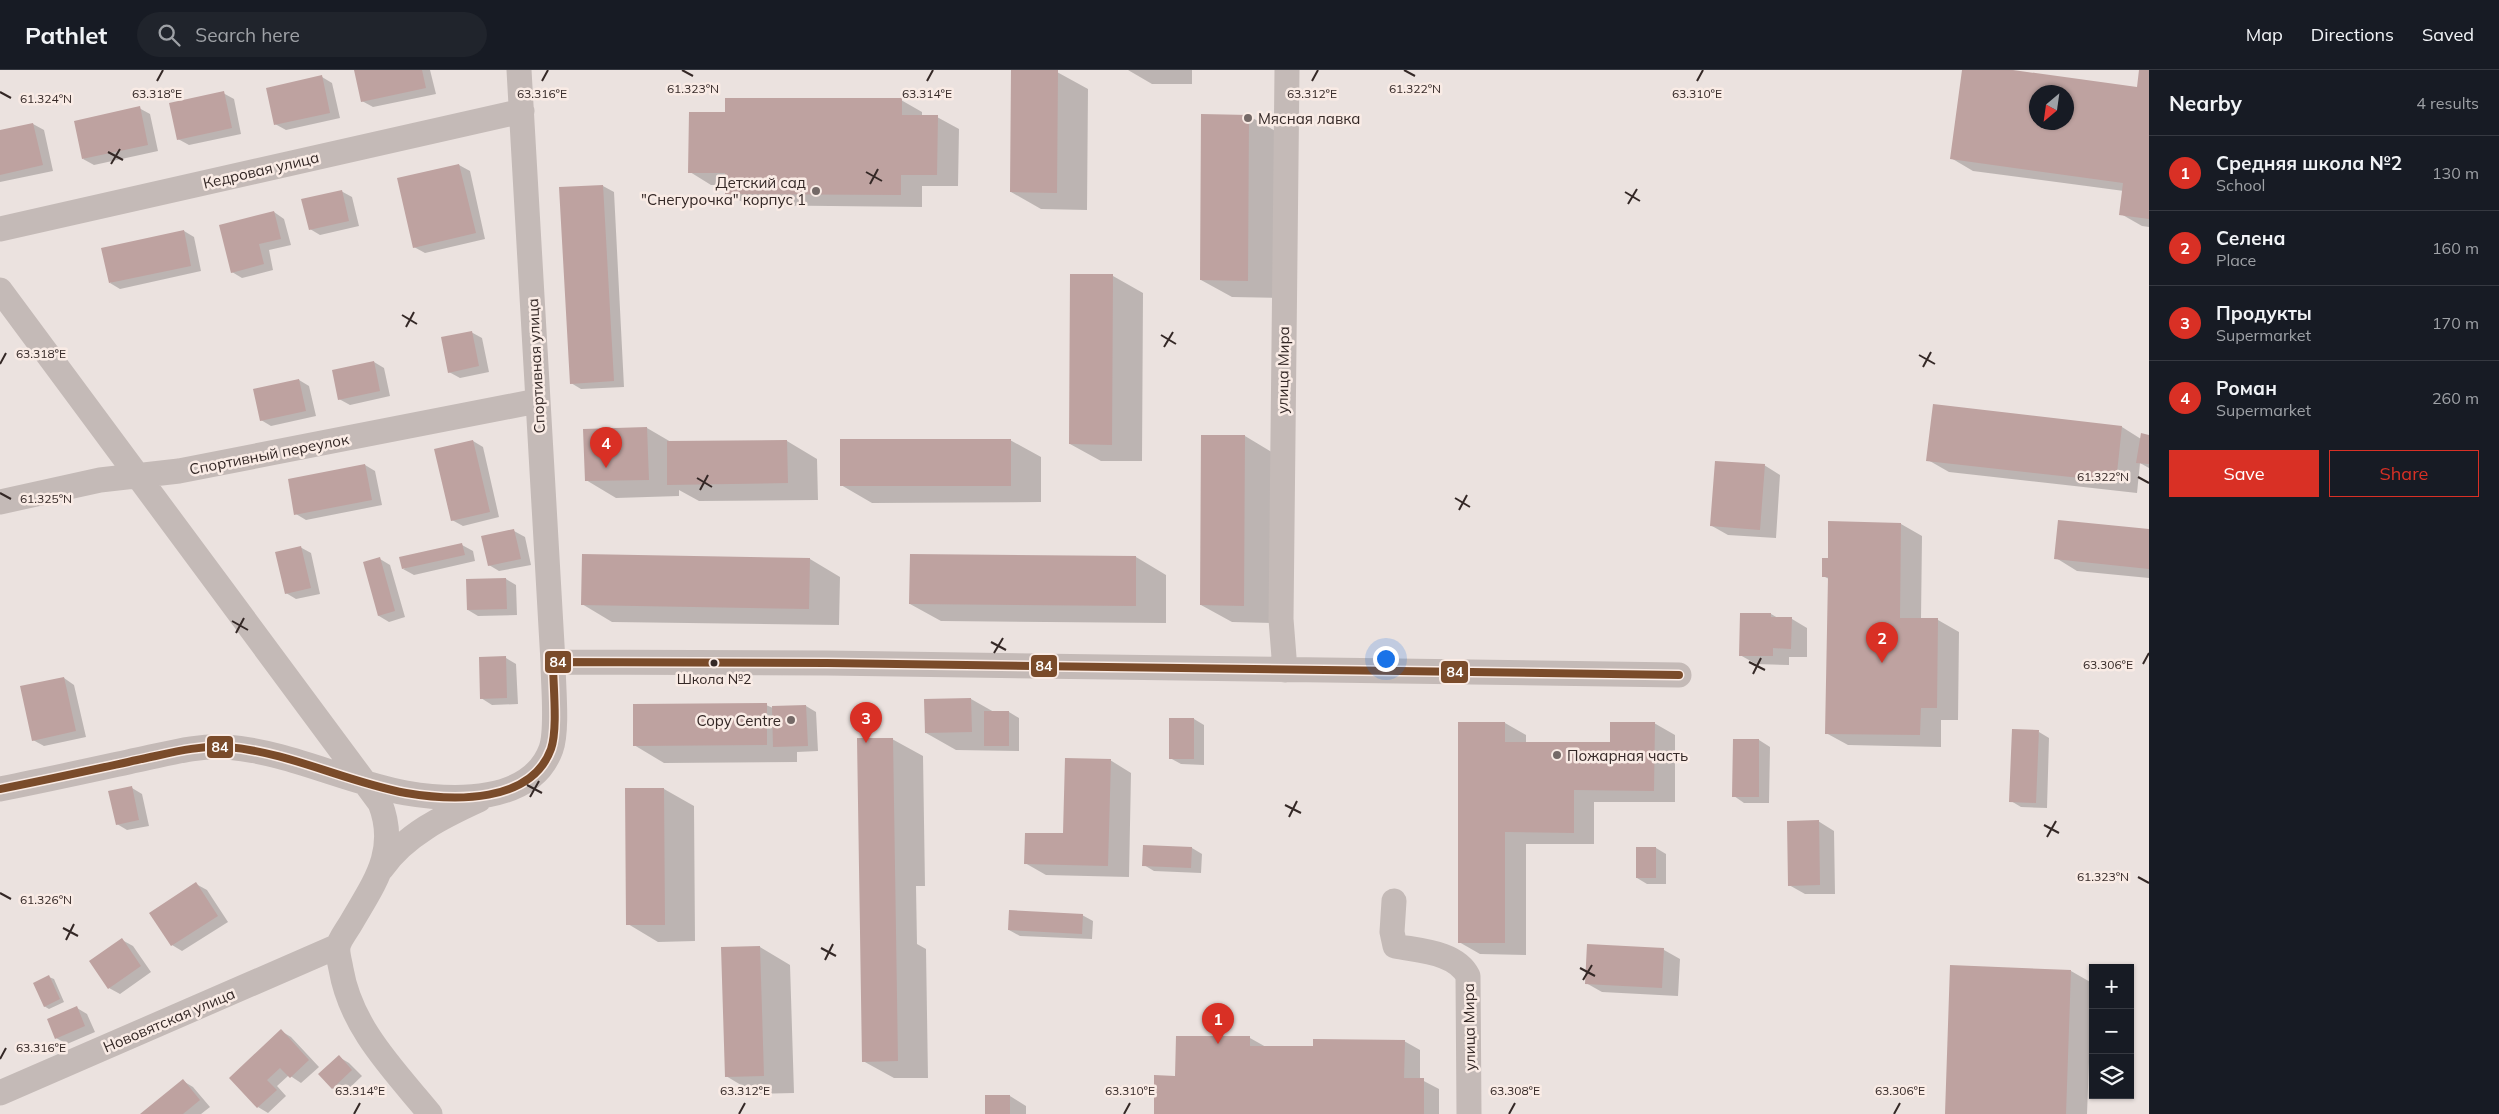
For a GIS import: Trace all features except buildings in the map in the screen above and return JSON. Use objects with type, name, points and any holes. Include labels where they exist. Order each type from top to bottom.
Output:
[{"type":"street","name":"Спортивная улица","points":[[490,795],[516,786],[530,777],[551,749],[554,731],[553,662],[519,70]]},
{"type":"street","name":"улица Мира","points":[[1285,670],[1281,619],[1287,70]]},
{"type":"street","name":"Кедровая улица","points":[[0,229],[522,111]]},
{"type":"street","points":[[0,290],[380,803],[385,817],[388,836],[380,870]]},
{"type":"street","name":"Спортивный переулок","points":[[0,502],[100,480],[179,471],[537,401]]},
{"type":"street","points":[[553,662],[834,663],[1678,675]]},
{"type":"street","points":[[0,790],[202,747],[253,751],[310,764],[404,793],[436,798],[490,795]]},
{"type":"street","points":[[430,1114],[366,1034],[350,1005],[338,946],[380,870],[391,854],[405,842],[436,822],[490,795]]},
{"type":"street","name":"улица Мира","points":[[1394,902],[1392,932],[1396,946],[1450,959],[1459,963],[1468,976],[1469,1114]]},
{"type":"street","name":"Нововятская улица","points":[[0,1093],[338,946]]},
{"type":"transit line","name":"84","points":[[0,789],[182,751],[204,747],[227,747],[273,755],[361,782],[406,793],[446,797],[489,795],[509,789],[527,780],[541,767],[551,749],[555,719],[553,662],[827,663],[1679,675]]},
{"type":"place","name":"Мясная лавка","points":[[1248,118]]},
{"type":"place","name":"Детский сад \"Снегурочка\" корпус 1","points":[[816,191]]},
{"type":"place","name":"Роман","points":[[606,468]]},
{"type":"place","name":"Школа №2","points":[[714,663]]},
{"type":"place","name":"Селена","points":[[1882,663]]},
{"type":"place","name":"Copy Centre","points":[[791,720]]},
{"type":"place","name":"Продукты","points":[[866,743]]},
{"type":"place","name":"Пожарная часть","points":[[1557,755]]},
{"type":"place","name":"Средняя школа №2","points":[[1218,1044]]}]
